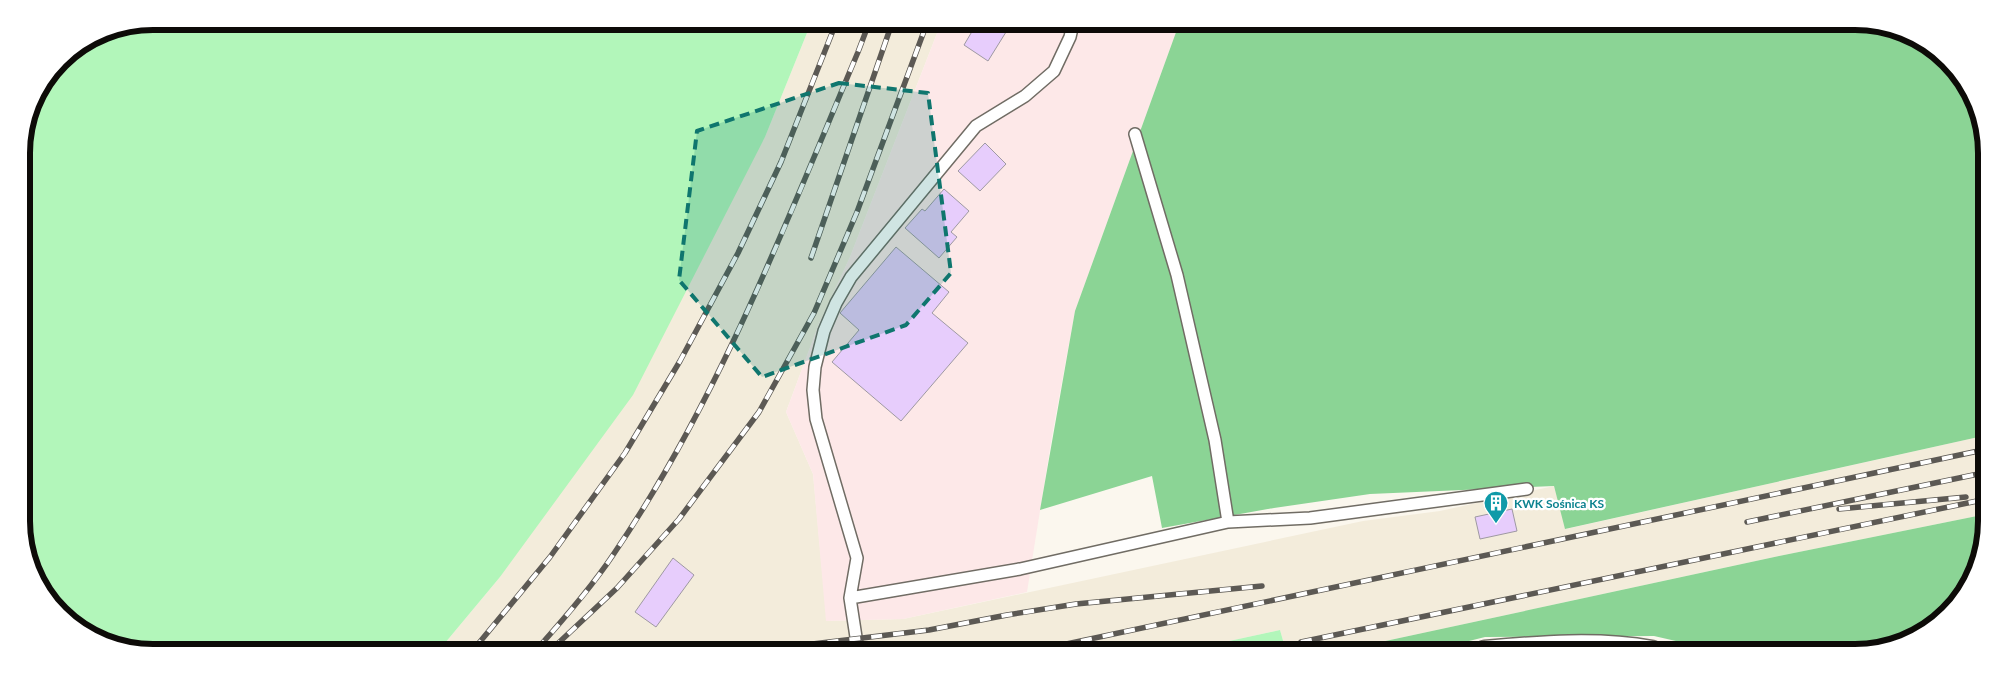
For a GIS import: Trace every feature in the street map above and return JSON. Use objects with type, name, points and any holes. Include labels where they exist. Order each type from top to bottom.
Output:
[{"type":"lane","points":[[857,644],[850,598],[857,558],[816,419],[813,390],[815,367],[824,331],[836,303],[851,277],[976,126],[1025,96],[1054,71],[1072,30]]},
{"type":"lane","points":[[1134,134],[1177,275],[1215,440],[1228,522]]},
{"type":"lane","points":[[850,598],[1020,569],[1228,522],[1310,518],[1527,489]]},
{"type":"highlighted area","points":[[839,83],[928,93],[951,273],[906,325],[762,377],[679,280],[697,131]]},
{"type":"shaded area","points":[[808,30],[938,30],[850,257],[818,326],[786,412],[813,474],[827,621],[903,619],[1363,521],[1440,511],[1554,486],[1566,529],[1978,437],[1978,516],[1779,556],[1371,644],[1284,644],[1280,630],[1215,644],[444,644],[500,577],[765,137]]},
{"type":"shaded area","points":[[938,30],[1177,30],[1075,311],[1052,436],[1027,592],[903,619],[826,621],[813,474],[786,412],[818,326],[850,257]]},
{"type":"green space","points":[[145,30],[808,30],[765,137],[633,395],[500,577],[444,644],[137,643],[121,640],[91,628],[78,619],[55,596],[43,576],[37,561],[30,529],[30,145],[34,121],[43,98],[55,78],[78,55],[106,39],[129,32]]},
{"type":"green space","points":[[1177,30],[1871,31],[1887,34],[1917,46],[1942,66],[1962,91],[1976,129],[1978,153],[1978,437],[1565,529],[1554,486],[1370,494],[1274,508],[1162,528],[1152,476],[1040,510],[1075,311]]},
{"type":"green space","points":[[1978,516],[1974,553],[1962,583],[1953,596],[1930,619],[1910,631],[1879,642],[1863,644],[1689,644],[1654,636],[1485,637],[1457,644],[1371,644],[1779,556]]},
{"type":"green space","points":[[1280,630],[1284,644],[1215,644]]},
{"type":"building","points":[[973,30],[1007,30],[988,61],[964,45]]},
{"type":"building","points":[[985,143],[1006,164],[980,191],[958,171]]},
{"type":"building","points":[[944,189],[969,211],[951,232],[957,237],[939,258],[905,228],[922,209],[925,211]]},
{"type":"building","points":[[896,247],[949,292],[932,313],[968,343],[901,421],[832,362],[859,330],[840,313]]},
{"type":"building","name":"KWK Sośnica KS","points":[[1512,509],[1517,531],[1480,539],[1475,517]]},
{"type":"building","points":[[673,558],[694,575],[656,627],[635,612]]},
{"type":"railway","points":[[478,644],[550,557],[625,453],[680,361],[738,253],[781,162],[833,30]]},
{"type":"railway","points":[[541,644],[576,604],[613,555],[651,496],[718,373],[777,246],[866,30]]},
{"type":"railway","points":[[811,258],[890,30]]},
{"type":"railway","points":[[557,644],[617,588],[679,519],[759,412],[814,313],[857,212],[924,30]]},
{"type":"railway","points":[[1066,644],[1978,451]]},
{"type":"railway","points":[[1747,522],[1978,474]]},
{"type":"railway","points":[[1839,509],[1966,497]]},
{"type":"railway","points":[[1301,642],[1978,501]]},
{"type":"railway","points":[[812,644],[929,630],[1076,604],[1262,586]]},
{"type":"place","name":"KWK Sośnica KS","points":[[1496,524]]}]
